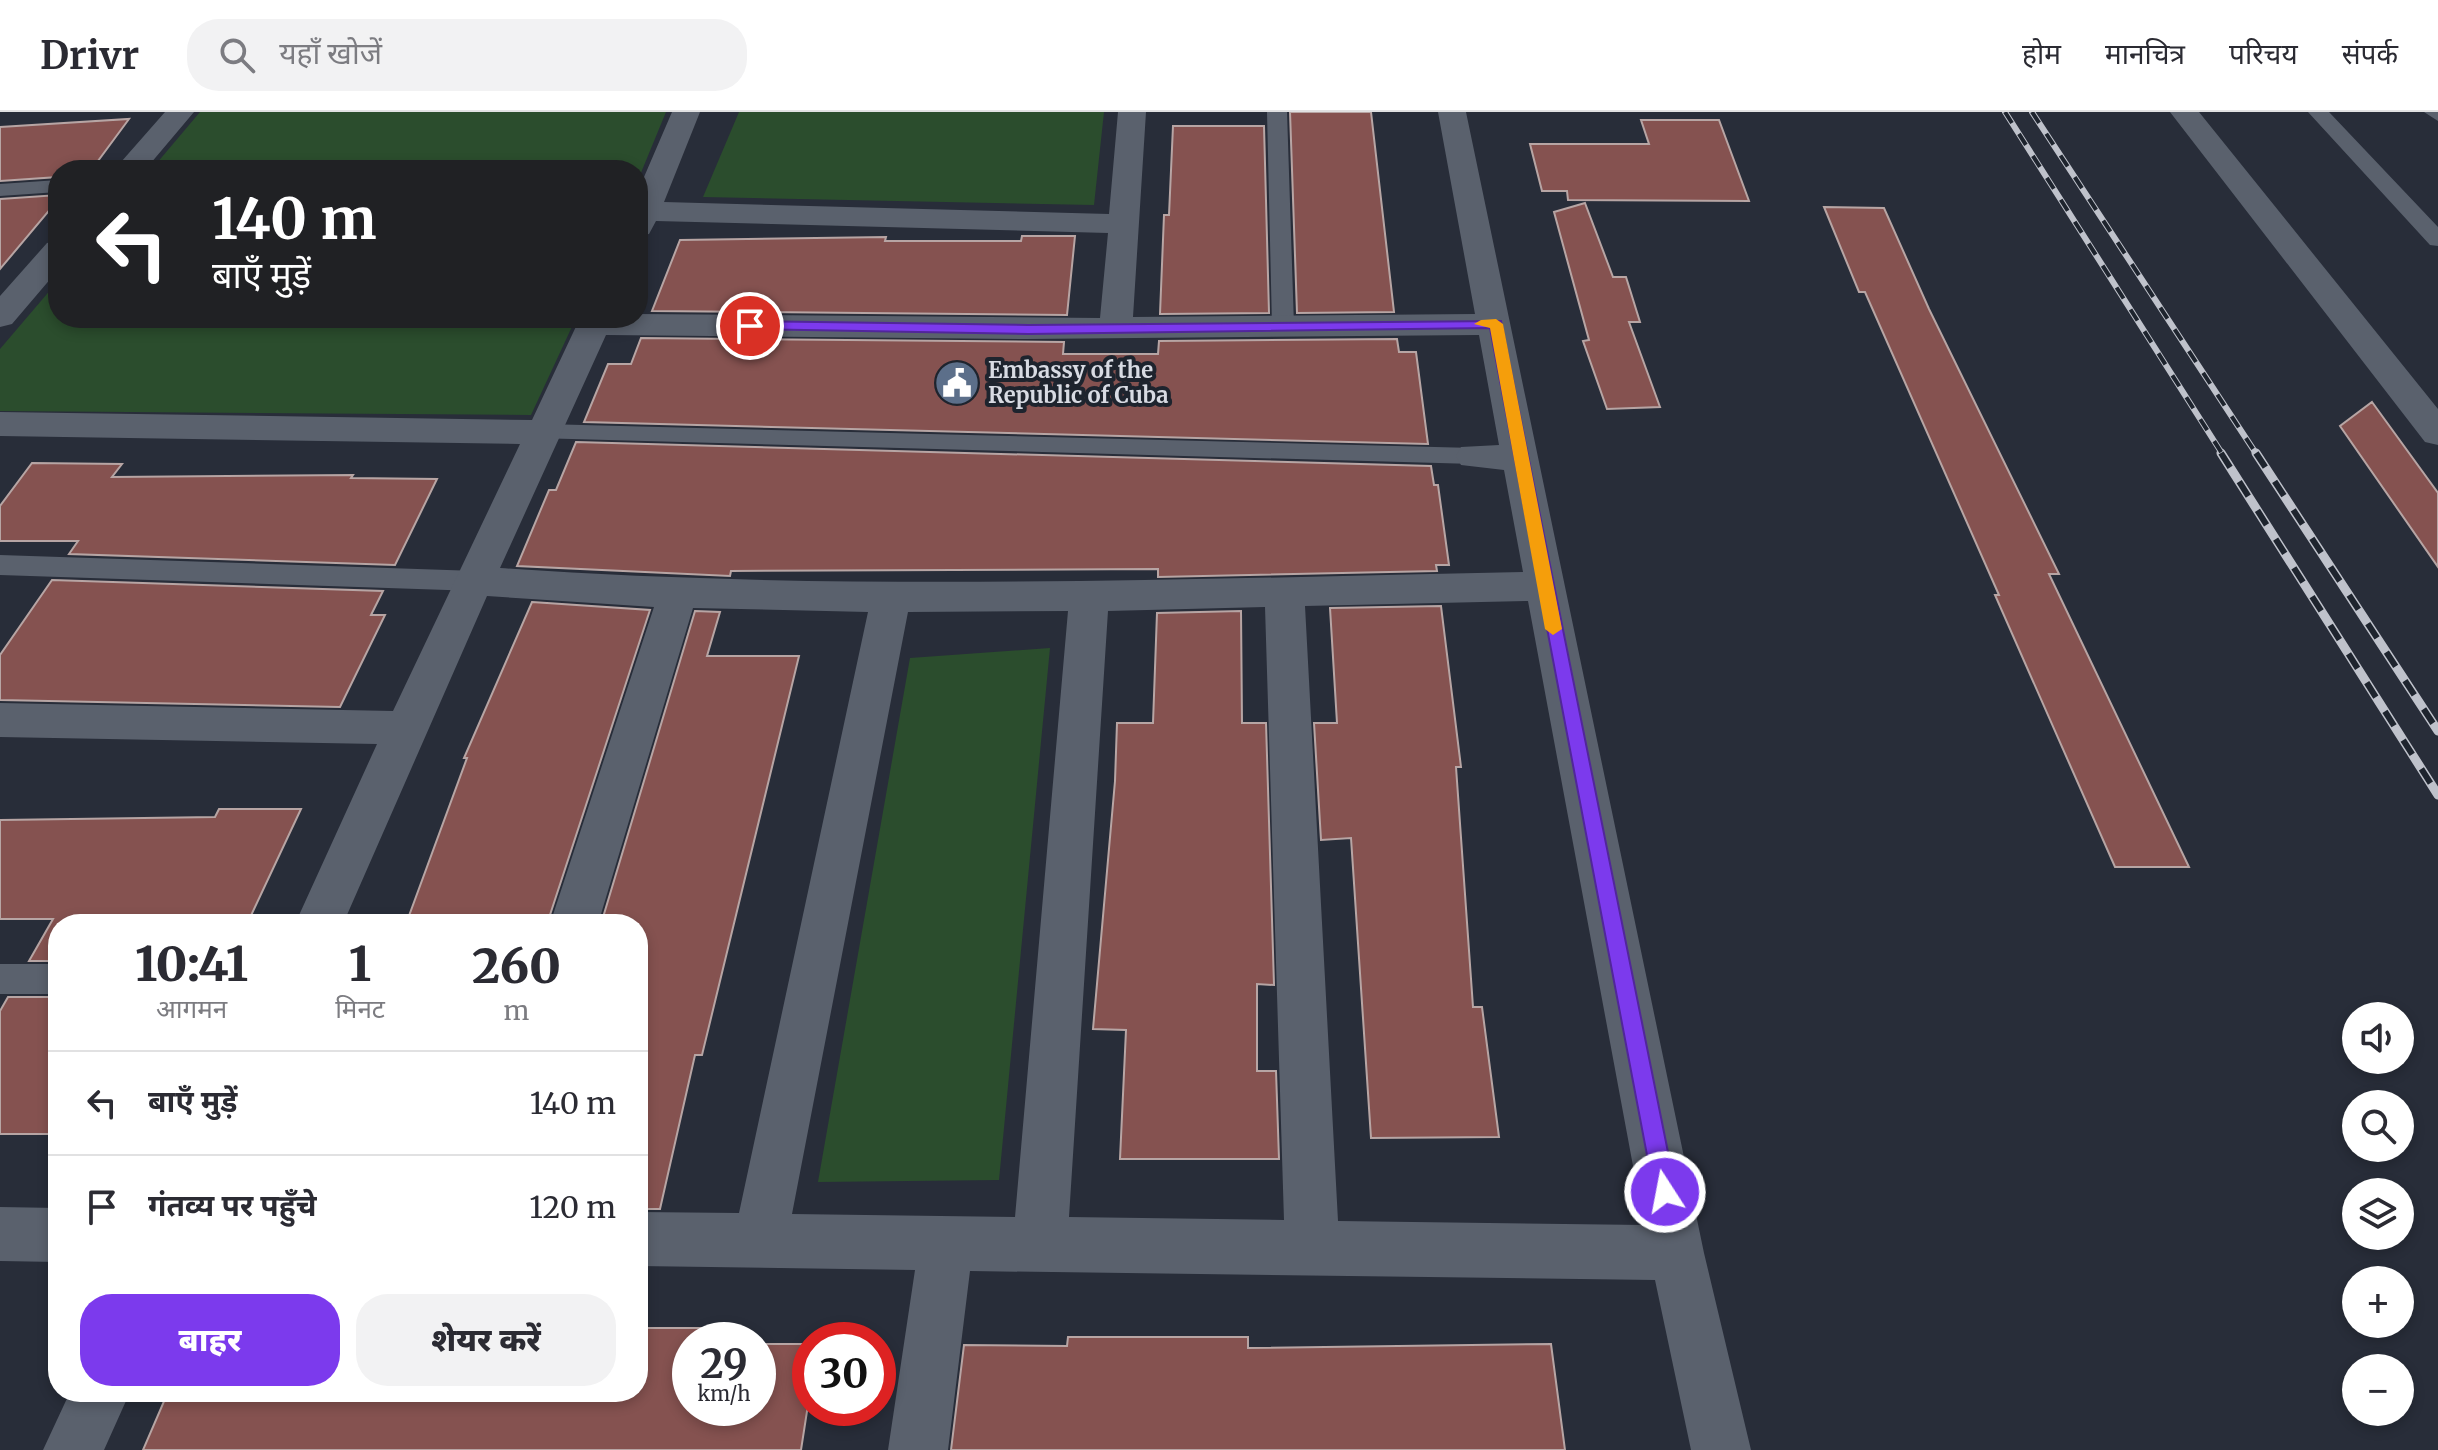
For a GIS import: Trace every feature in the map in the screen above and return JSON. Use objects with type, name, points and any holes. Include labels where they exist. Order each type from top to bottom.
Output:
[{"type":"street","points":[[138,160],[180,112]]},
{"type":"street","points":[[648,204],[686,112]]},
{"type":"street","points":[[1116,328],[1132,112]]},
{"type":"street","points":[[1452,112],[1677,1253],[1721,1450]]},
{"type":"street","points":[[2184,112],[2438,433]]},
{"type":"street","points":[[648,219],[1124,224]]},
{"type":"street","points":[[0,317],[12,288],[48,258]]},
{"type":"street","points":[[648,322],[1116,328],[1496,324]]},
{"type":"street","points":[[323,914],[406,728],[593,328]]},
{"type":"street","points":[[0,424],[544,432]]},
{"type":"street","points":[[1474,456],[1520,458]]},
{"type":"street","points":[[477,581],[677,596],[1089,596],[1545,586]]},
{"type":"street","points":[[1284,592],[1312,1247]]},
{"type":"street","points":[[577,914],[677,596]]},
{"type":"street","points":[[1040,1244],[1089,596]]},
{"type":"street","points":[[760,1240],[891,597]]},
{"type":"street","points":[[0,720],[406,728]]},
{"type":"street","points":[[0,1234],[48,1235]]},
{"type":"street","points":[[648,1239],[1677,1253]]},
{"type":"street","points":[[918,1450],[946,1242]]},
{"type":"street","points":[[73,1450],[96,1402]]},
{"type":"lane","points":[[1277,112],[1283,326]]},
{"type":"lane","points":[[2318,112],[2438,240]]},
{"type":"lane","points":[[0,190],[48,187]]},
{"type":"lane","points":[[544,432],[1474,456]]},
{"type":"lane","points":[[0,565],[477,581]]},
{"type":"lane","points":[[0,979],[48,979]]},
{"type":"green space","points":[[200,112],[666,112],[646,160],[159,160]]},
{"type":"green space","points":[[739,112],[1104,112],[1094,205],[703,197]]},
{"type":"green space","points":[[48,293],[48,328],[571,328],[531,415],[0,411],[0,349]]},
{"type":"green space","points":[[1050,648],[999,1180],[818,1182],[910,658]]},
{"type":"building","points":[[1290,112],[1371,112],[1394,312],[1297,313]]},
{"type":"building","points":[[129,119],[99,160],[48,160],[48,178],[0,181],[0,127]]},
{"type":"building","points":[[1641,120],[1719,120],[1749,201],[1568,200],[1567,191],[1542,191],[1530,144],[1649,144]]},
{"type":"building","points":[[1173,126],[1264,126],[1269,313],[1160,314],[1164,215],[1169,215]]},
{"type":"building","points":[[48,196],[48,212],[0,269],[0,199]]},
{"type":"building","points":[[1585,203],[1613,277],[1626,277],[1640,322],[1629,322],[1660,407],[1607,409],[1583,341],[1589,340],[1554,212]]},
{"type":"building","points":[[1824,207],[1884,208],[1929,309],[2059,574],[2049,574],[2189,867],[2115,867],[1995,595],[1999,595],[1865,292],[1859,292]]},
{"type":"building","points":[[1022,236],[1075,236],[1067,315],[652,311],[680,240],[886,237],[885,241],[1021,241]]},
{"type":"building","points":[[641,338],[1064,342],[1063,354],[1158,354],[1159,341],[1397,339],[1399,352],[1416,352],[1428,444],[584,422],[608,364],[631,364]]},
{"type":"building","points":[[2372,402],[2438,493],[2438,567],[2340,426]]},
{"type":"building","points":[[576,442],[1431,466],[1434,485],[1438,485],[1449,565],[1436,565],[1437,571],[1158,577],[1158,569],[731,571],[730,576],[517,566],[549,490],[556,490]]},
{"type":"building","points":[[32,463],[122,464],[112,477],[353,475],[351,478],[437,479],[395,565],[69,554],[78,541],[0,541],[0,506]]},
{"type":"building","points":[[52,580],[383,591],[371,615],[385,615],[340,707],[0,700],[0,655]]},
{"type":"building","points":[[532,602],[650,610],[550,914],[410,914],[467,758],[464,758]]},
{"type":"building","points":[[1441,606],[1461,767],[1456,767],[1473,1007],[1482,1007],[1499,1137],[1371,1138],[1351,838],[1321,840],[1314,723],[1337,723],[1330,608]]},
{"type":"building","points":[[695,611],[720,612],[707,656],[799,656],[702,1055],[695,1055],[660,1209],[648,1209],[648,914],[604,914]]},
{"type":"building","points":[[1241,611],[1242,723],[1266,723],[1274,985],[1257,984],[1257,1071],[1276,1071],[1279,1159],[1120,1159],[1126,1030],[1093,1029],[1115,781],[1117,723],[1153,723],[1157,613]]},
{"type":"building","points":[[219,809],[301,809],[252,914],[48,914],[48,919],[0,919],[0,820],[215,817]]},
{"type":"building","points":[[48,928],[48,961],[29,961]]},
{"type":"building","points":[[8,997],[48,997],[48,1134],[0,1134],[0,1011]]},
{"type":"building","points":[[648,1328],[672,1328],[672,1426],[776,1426],[776,1344],[792,1344],[792,1426],[805,1426],[801,1450],[143,1450],[164,1402],[648,1402]]},
{"type":"building","points":[[1068,1337],[1248,1337],[1248,1348],[1551,1344],[1565,1450],[951,1450],[964,1345],[1067,1346]]},
{"type":"railway","points":[[2005,112],[2223,455]]},
{"type":"railway","points":[[2032,112],[2257,455]]},
{"type":"railway","points":[[2221,453],[2438,795]]},
{"type":"railway","points":[[2256,453],[2438,731]]},
{"type":"slow traffic","points":[[1481,324],[1496,324],[1553,629]]},
{"type":"place","name":"Embassy of the Republic of Cuba","points":[[957,383]]},
{"type":"route","points":[[750,326],[1028,329],[1496,324],[1665,1192]]}]
